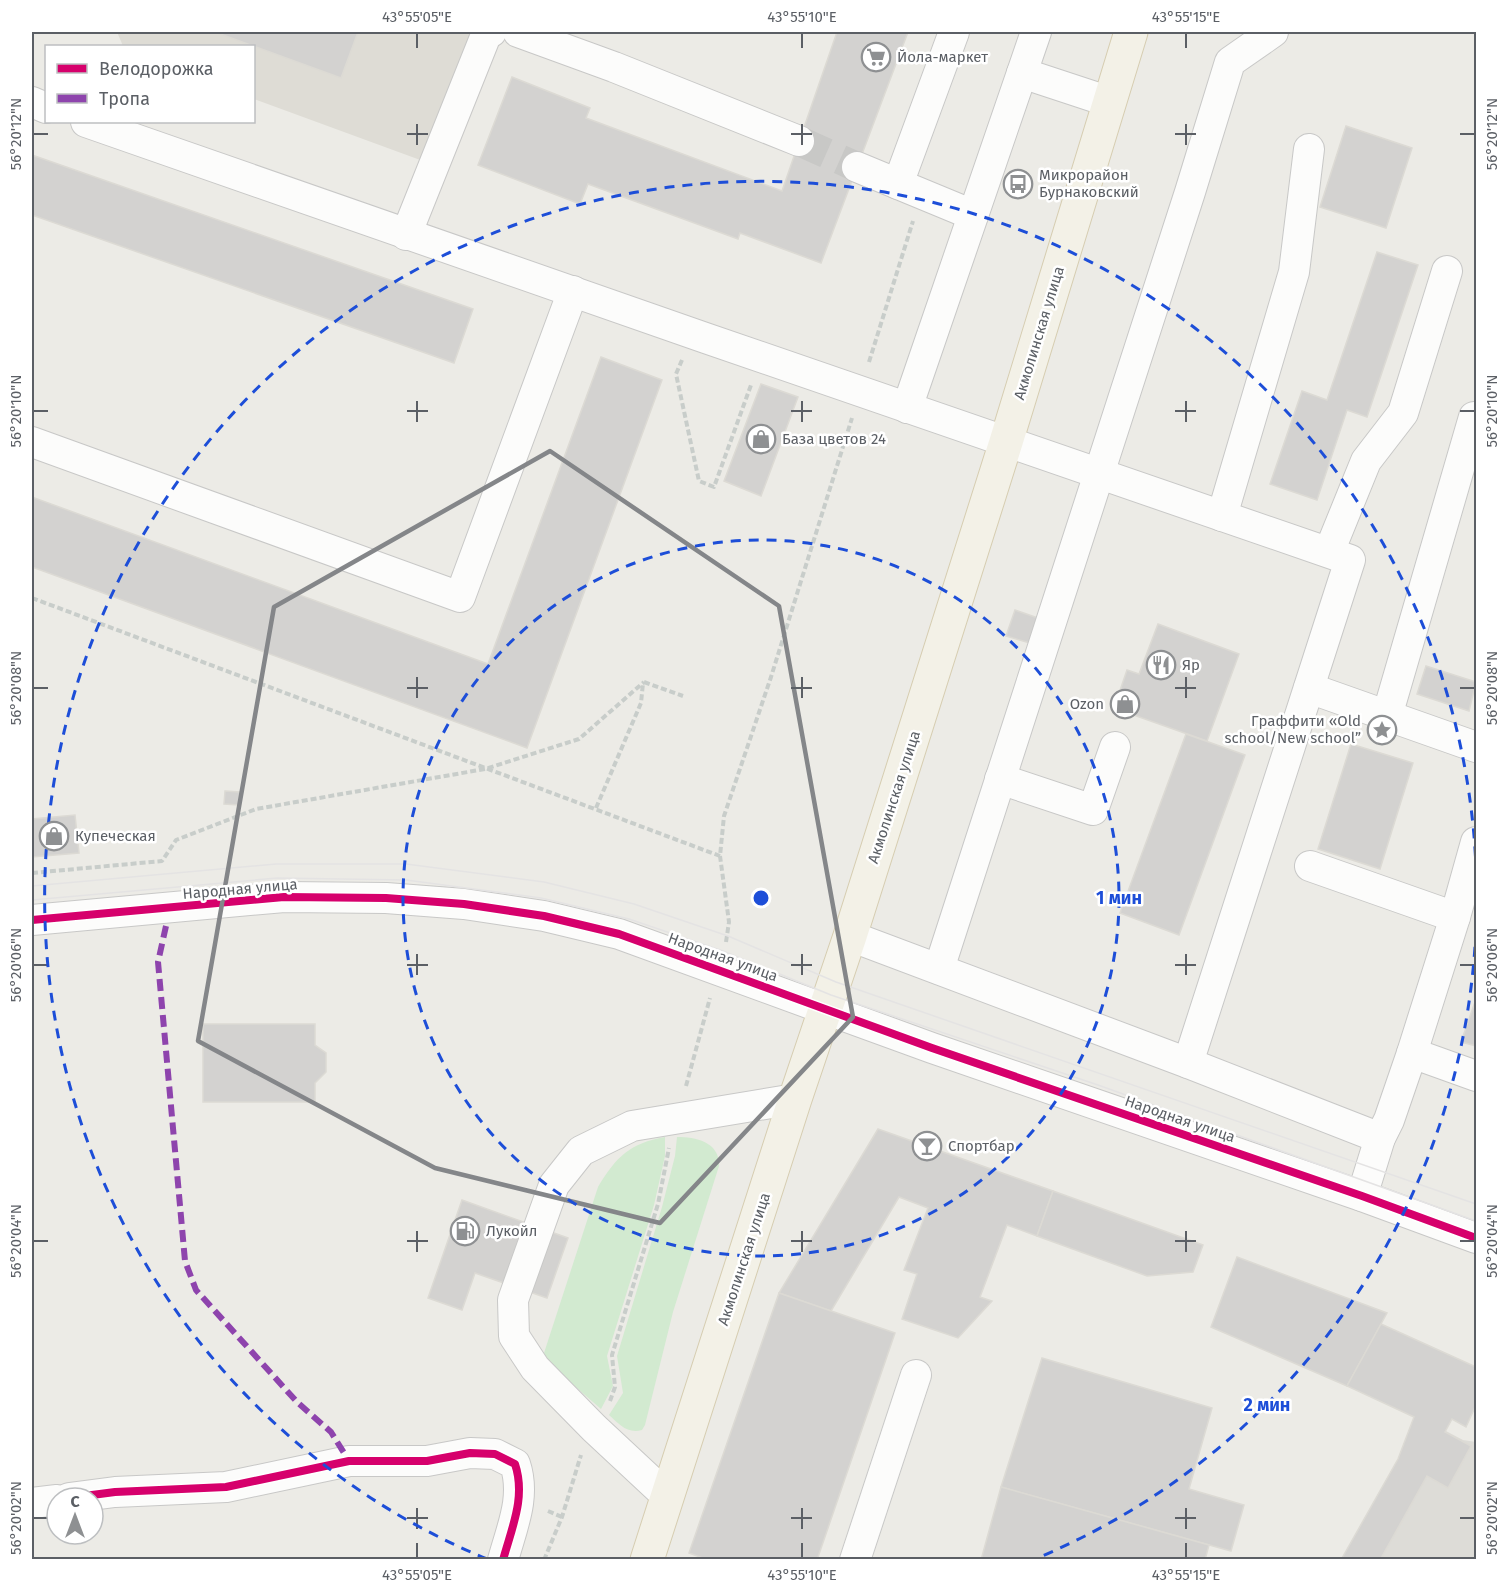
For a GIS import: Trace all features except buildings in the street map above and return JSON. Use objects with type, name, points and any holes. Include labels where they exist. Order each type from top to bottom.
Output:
[{"type":"main road","name":"Акмолинская улица","points":[[647,1560],[795,1099],[850,936],[1006,442],[1131,32]]},
{"type":"street","points":[[406,235],[486,35],[491,32]]},
{"type":"street","points":[[518,32],[614,66],[799,141]]},
{"type":"street","points":[[910,189],[954,32]]},
{"type":"street","points":[[907,408],[1036,32]]},
{"type":"street","points":[[939,969],[1230,62],[1273,32]]},
{"type":"street","points":[[1022,73],[1110,102]]},
{"type":"street","points":[[89,123],[406,235],[1350,560],[1188,1063]]},
{"type":"street","points":[[1222,516],[1293,272],[1309,149]]},
{"type":"street","points":[[857,167],[973,215]]},
{"type":"street","points":[[1329,552],[1366,460],[1403,413],[1447,271]]},
{"type":"street","points":[[32,442],[460,597],[573,291]]},
{"type":"street","points":[[1387,716],[1474,417]]},
{"type":"street","points":[[1309,688],[1476,747]]},
{"type":"street","points":[[1000,779],[1093,810],[1115,747]]},
{"type":"street","points":[[1362,1196],[1380,1137],[1389,1120],[1412,1053],[1476,842]]},
{"type":"street","points":[[1310,866],[1455,917]]},
{"type":"street","name":"Народная улица","points":[[32,920],[284,897],[387,898],[464,904],[544,916],[620,934],[932,1048],[1362,1196],[1476,1238]]},
{"type":"street","points":[[850,936],[1380,1137]]},
{"type":"street","points":[[1412,1053],[1476,1076]]},
{"type":"street","points":[[668,1497],[594,1428],[535,1368],[514,1336],[513,1300],[554,1185],[581,1151],[632,1126],[795,1099]]},
{"type":"street","points":[[855,1560],[916,1375]]},
{"type":"street","points":[[105,1493],[226,1487],[349,1461],[427,1461],[470,1453],[495,1454],[515,1464],[520,1480],[520,1498],[503,1560]]},
{"type":"path","points":[[678,1118],[728,936],[729,922],[720,856],[724,816],[771,677],[860,392],[910,189]]},
{"type":"path","points":[[691,333],[676,374],[699,481],[714,488],[755,375]]},
{"type":"path","points":[[32,598],[720,856]]},
{"type":"path","points":[[596,808],[641,703],[644,682]]},
{"type":"path","points":[[32,873],[162,861],[176,840],[256,809],[485,769],[579,739],[644,682]]},
{"type":"path","points":[[644,682],[682,696]]},
{"type":"path","points":[[610,1401],[615,1387],[612,1355],[658,1204],[669,1156]]},
{"type":"path","points":[[544,1560],[562,1517],[577,1468]]},
{"type":"highlighted area","points":[[550,451],[779,606],[853,1017],[660,1223],[435,1168],[198,1041],[274,607]]},
{"type":"shaded area","points":[[117,32],[473,32],[423,161],[255,99],[255,45],[123,45]]},
{"type":"shaded area","points":[[1446,1431],[1463,1440],[1476,1442],[1476,1559],[1378,1560]]},
{"type":"green space","points":[[665,1137],[665,1156],[654,1205],[607,1356],[613,1386],[601,1409],[547,1362],[544,1353],[598,1187],[611,1167],[625,1153],[642,1143]]},
{"type":"green space","points":[[677,1137],[706,1142],[716,1151],[719,1166],[673,1312],[645,1425],[642,1430],[632,1431],[609,1415],[623,1393],[617,1356],[662,1207],[675,1156]]},
{"type":"tunnel","points":[[799,141],[857,167]]},
{"type":"tram line","points":[[32,886],[276,864],[406,864],[544,882],[634,904],[728,936],[836,982],[1476,1204]]},
{"type":"tram line","points":[[32,900],[277,878],[406,880],[541,898],[629,919],[723,951],[831,995],[1098,1085],[1476,1221]]},
{"type":"marked path","points":[[166,926],[158,962],[185,1261],[196,1290],[297,1402],[331,1432],[349,1461]]},
{"type":"cycle path","points":[[32,920],[284,897],[386,898],[464,904],[544,916],[619,934],[932,1048],[1362,1196],[1476,1238]]},
{"type":"cycle path","points":[[105,1493],[226,1487],[349,1461],[427,1461],[470,1453],[495,1454],[515,1464],[519,1488],[514,1524],[503,1560]]},
{"type":"place","name":"Йола-маркет","points":[[876,57]]},
{"type":"place","name":"Микрорайон Бурнаковский","points":[[1018,184]]},
{"type":"place","name":"База цветов 24","points":[[761,439]]},
{"type":"place","name":"Яр","points":[[1161,665]]},
{"type":"place","name":"Ozon","points":[[1125,704]]},
{"type":"place","name":"Граффити «Old school/New school”","points":[[1382,730]]},
{"type":"place","name":"Купеческая","points":[[54,836]]},
{"type":"place","name":"Спортбар","points":[[927,1146]]},
{"type":"place","name":"Лукойл","points":[[465,1231]]}]
